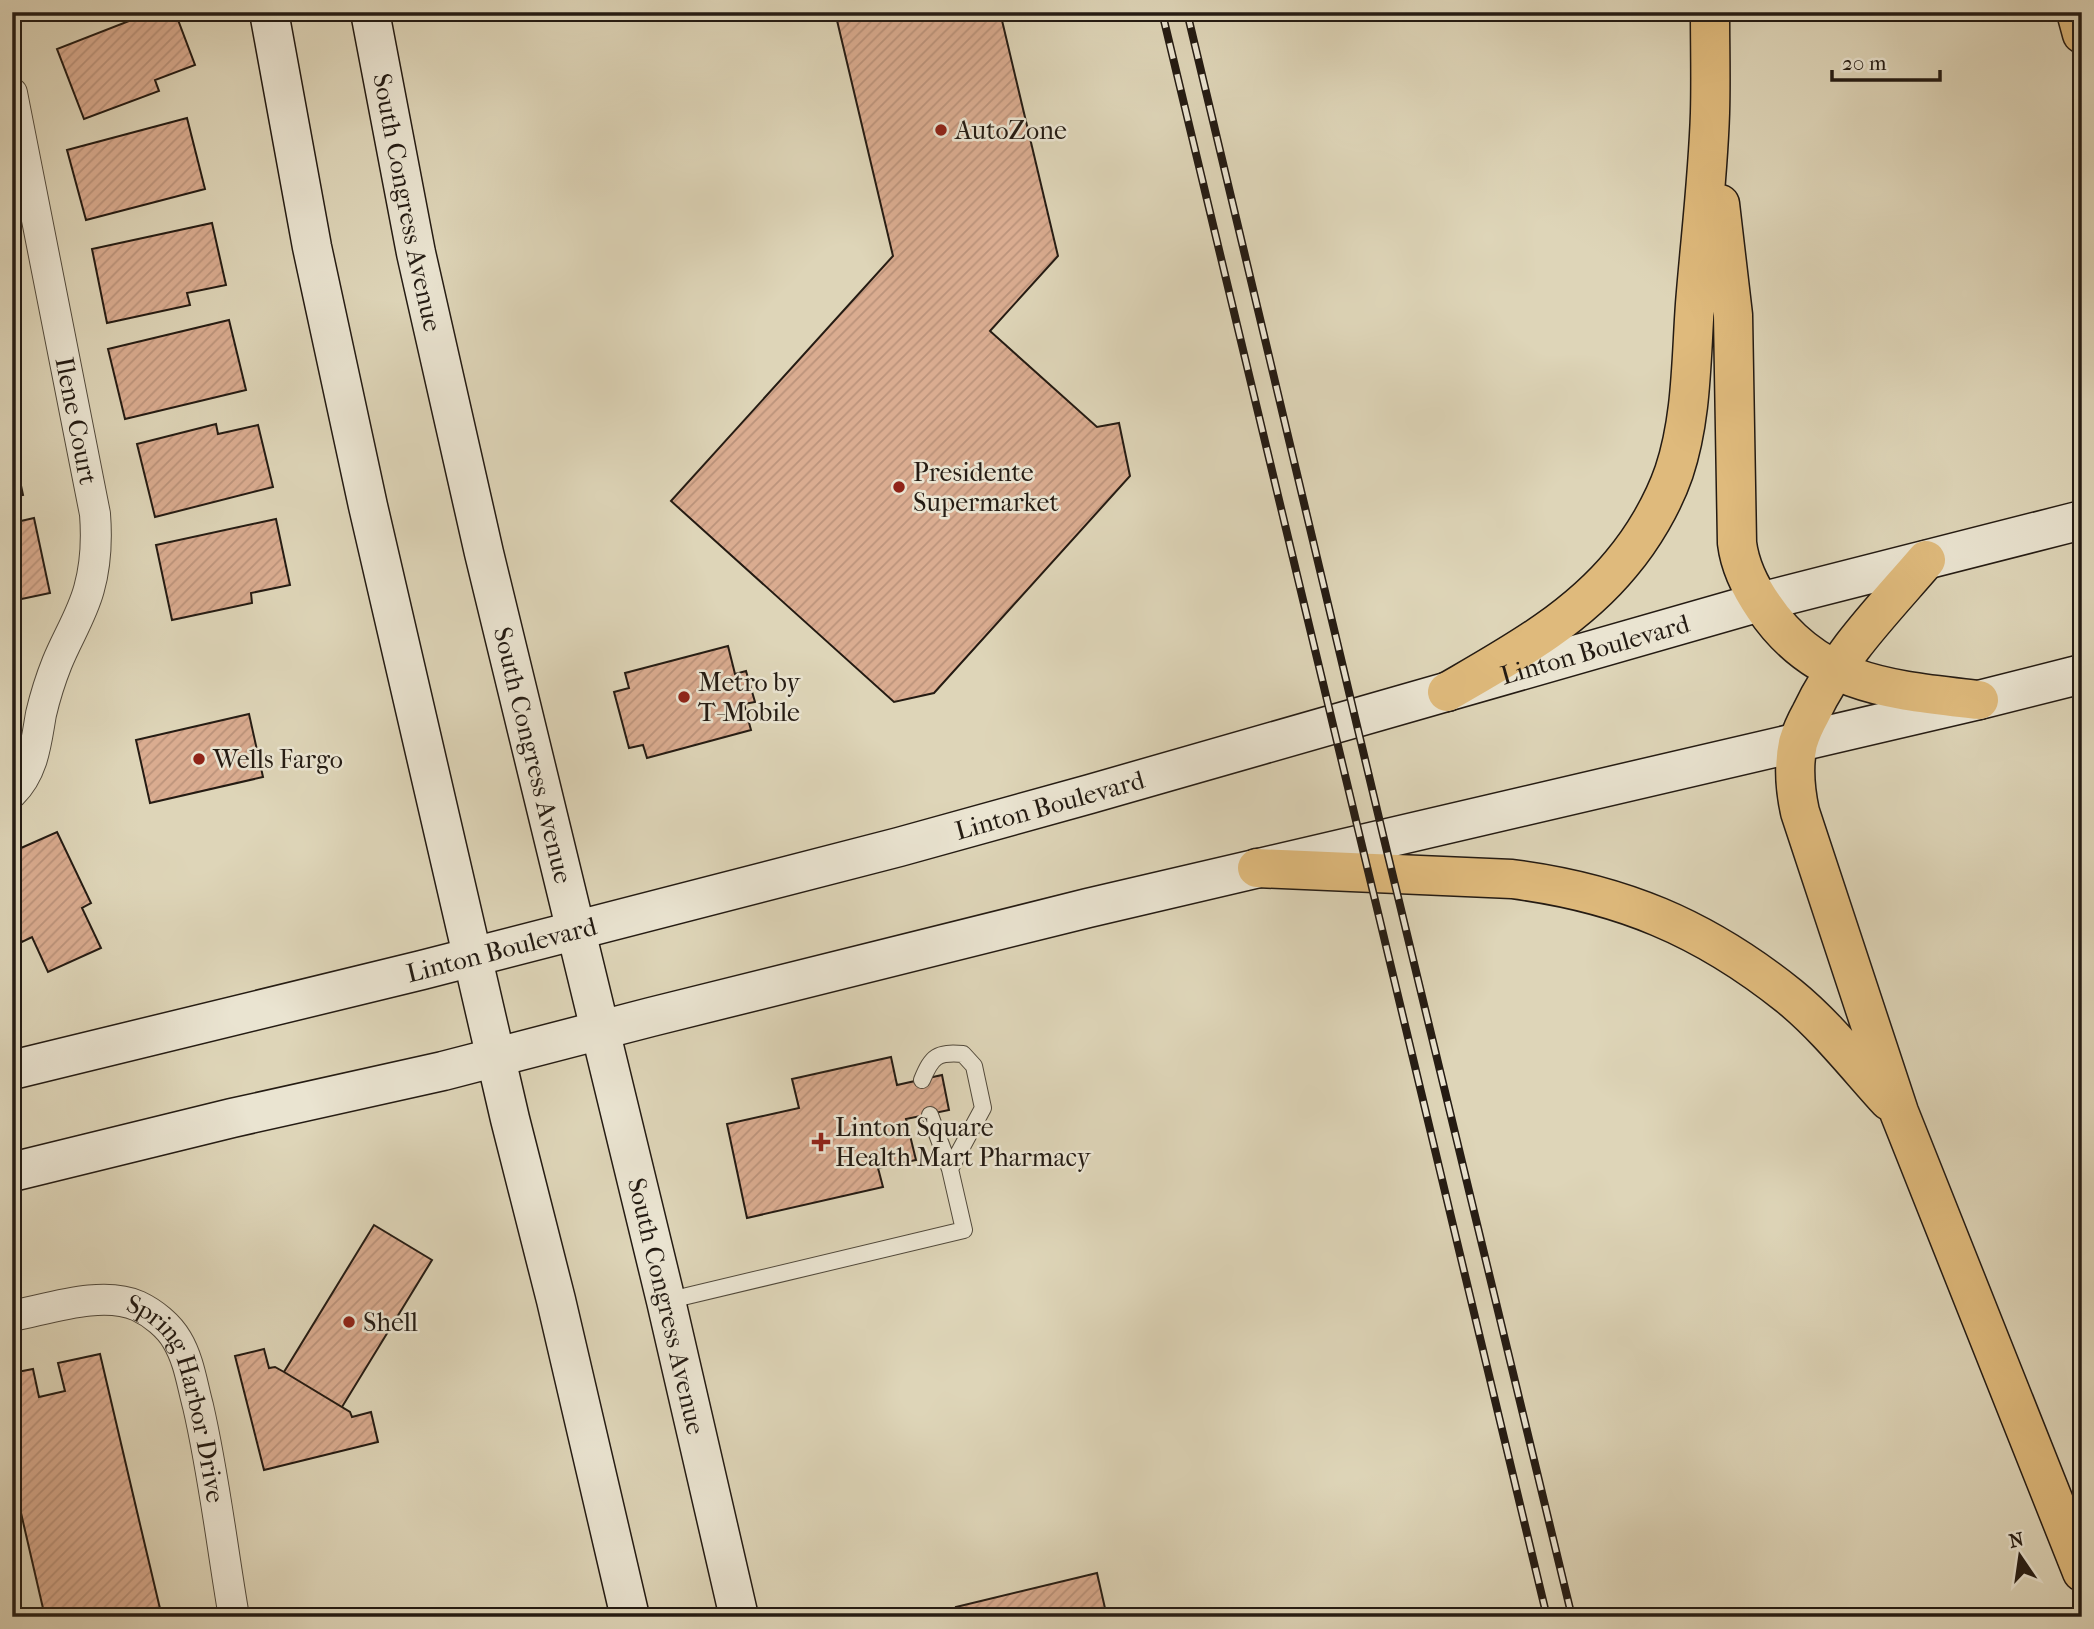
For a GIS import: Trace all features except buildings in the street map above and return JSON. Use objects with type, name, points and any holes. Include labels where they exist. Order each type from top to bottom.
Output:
[{"type":"highway","points":[[1447,692],[1539,638],[1582,603],[1622,563],[1663,498],[1674,472],[1689,400],[1710,115],[1710,12]]},
{"type":"highway","points":[[2076,12],[2082,34]]},
{"type":"highway","points":[[1710,115],[1733,315],[1737,543],[1739,558],[1750,585],[1777,627],[1834,671],[1884,687],[1979,700]]},
{"type":"highway","points":[[1926,560],[1834,671],[1819,696],[1798,741],[1795,780],[1800,812],[1899,1112],[2082,1572]]},
{"type":"highway","points":[[1257,868],[1512,879],[1544,883],[1623,902],[1667,919],[1711,942],[1791,998],[1899,1112]]},
{"type":"main road","points":[[269,12],[312,247],[365,493],[630,1617]]},
{"type":"main road","name":"South Congress Avenue","points":[[370,12],[415,253],[484,553],[666,1301],[739,1617]]},
{"type":"main road","name":"Linton Boulevard","points":[[12,1070],[473,957],[993,822],[1760,602],[2082,520]]},
{"type":"main road","points":[[12,1172],[496,1057],[1088,908],[2082,674]]},
{"type":"street","name":"Ilene Court","points":[[12,93],[93,504],[97,540],[89,590],[80,616],[57,663],[30,768],[12,793]]},
{"type":"street","name":"Spring Harbor Drive","points":[[12,1317],[84,1301],[111,1299],[137,1305],[160,1320],[177,1340],[188,1365],[204,1431],[234,1617]]},
{"type":"lane","points":[[922,1080],[930,1061],[945,1053],[963,1054],[974,1066],[983,1108],[950,1169]]},
{"type":"lane","points":[[666,1301],[964,1230],[950,1169],[930,1115]]},
{"type":"railway","points":[[1162,12],[1547,1617]]},
{"type":"railway","points":[[1187,12],[1572,1617]]},
{"type":"place","name":"AutoZone","points":[[941,130]]},
{"type":"place","name":"Presidente Supermarket","points":[[899,487]]},
{"type":"place","name":"Metro by T-Mobile","points":[[684,697]]},
{"type":"place","name":"Wells Fargo","points":[[199,759]]},
{"type":"place","name":"Linton Square Health Mart Pharmacy","points":[[821,1142]]},
{"type":"place","name":"Shell","points":[[349,1322]]}]
